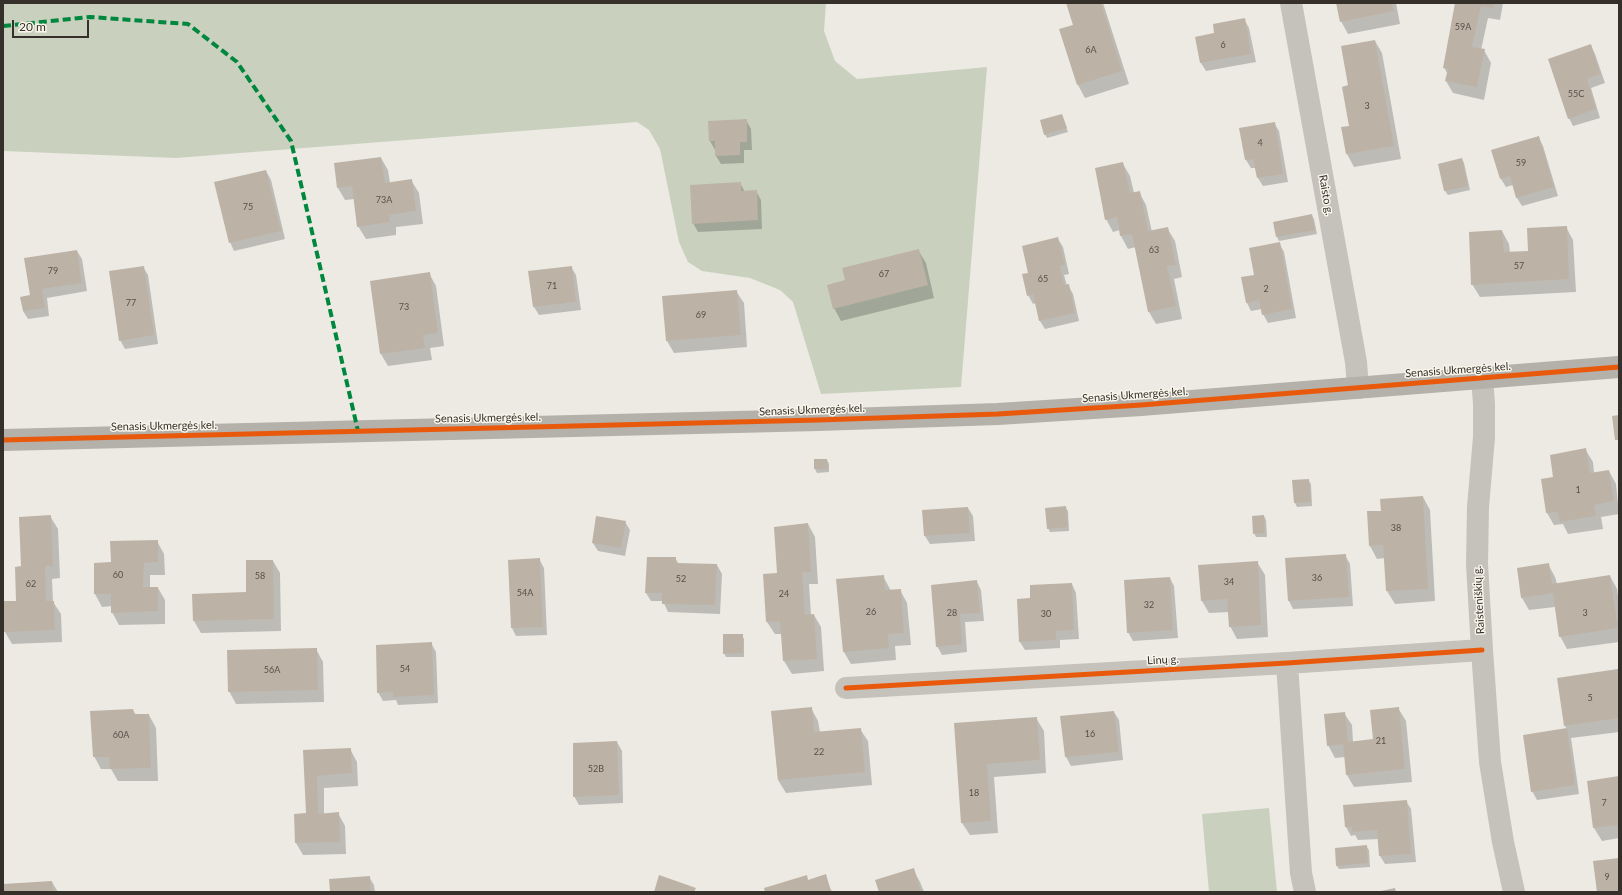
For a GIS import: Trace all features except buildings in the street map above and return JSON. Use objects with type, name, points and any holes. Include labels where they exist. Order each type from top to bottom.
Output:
[{"type":"main road","name":"Senasis Ukmergės kel.","points":[[3,440],[818,420],[998,414],[1141,405],[1619,367]]},
{"type":"street","name":"Raisto g.","points":[[1291,3],[1356,362],[1358,388]]},
{"type":"street","name":"Raisteniškių g.","points":[[1482,378],[1484,437],[1478,507],[1477,564],[1482,650],[1490,762],[1503,842],[1514,892]]},
{"type":"street","name":"Linų g.","points":[[846,688],[1287,663],[1482,650]]},
{"type":"street","points":[[1287,663],[1301,873],[1305,892]]},
{"type":"green space","points":[[3,3],[826,3],[824,31],[835,61],[857,79],[987,67],[961,387],[821,394],[793,302],[780,290],[750,278],[702,271],[688,262],[679,242],[660,149],[649,130],[637,122],[176,158],[3,151]]},
{"type":"green space","points":[[1269,808],[1277,892],[1209,892],[1202,814]]},
{"type":"marked path","points":[[3,26],[90,17],[188,24],[237,62],[291,141],[358,431]]},
{"type":"cycle path","points":[[3,440],[818,420],[998,414],[1141,405],[1619,367]]},
{"type":"cycle path","points":[[846,688],[1287,663],[1482,650]]}]
